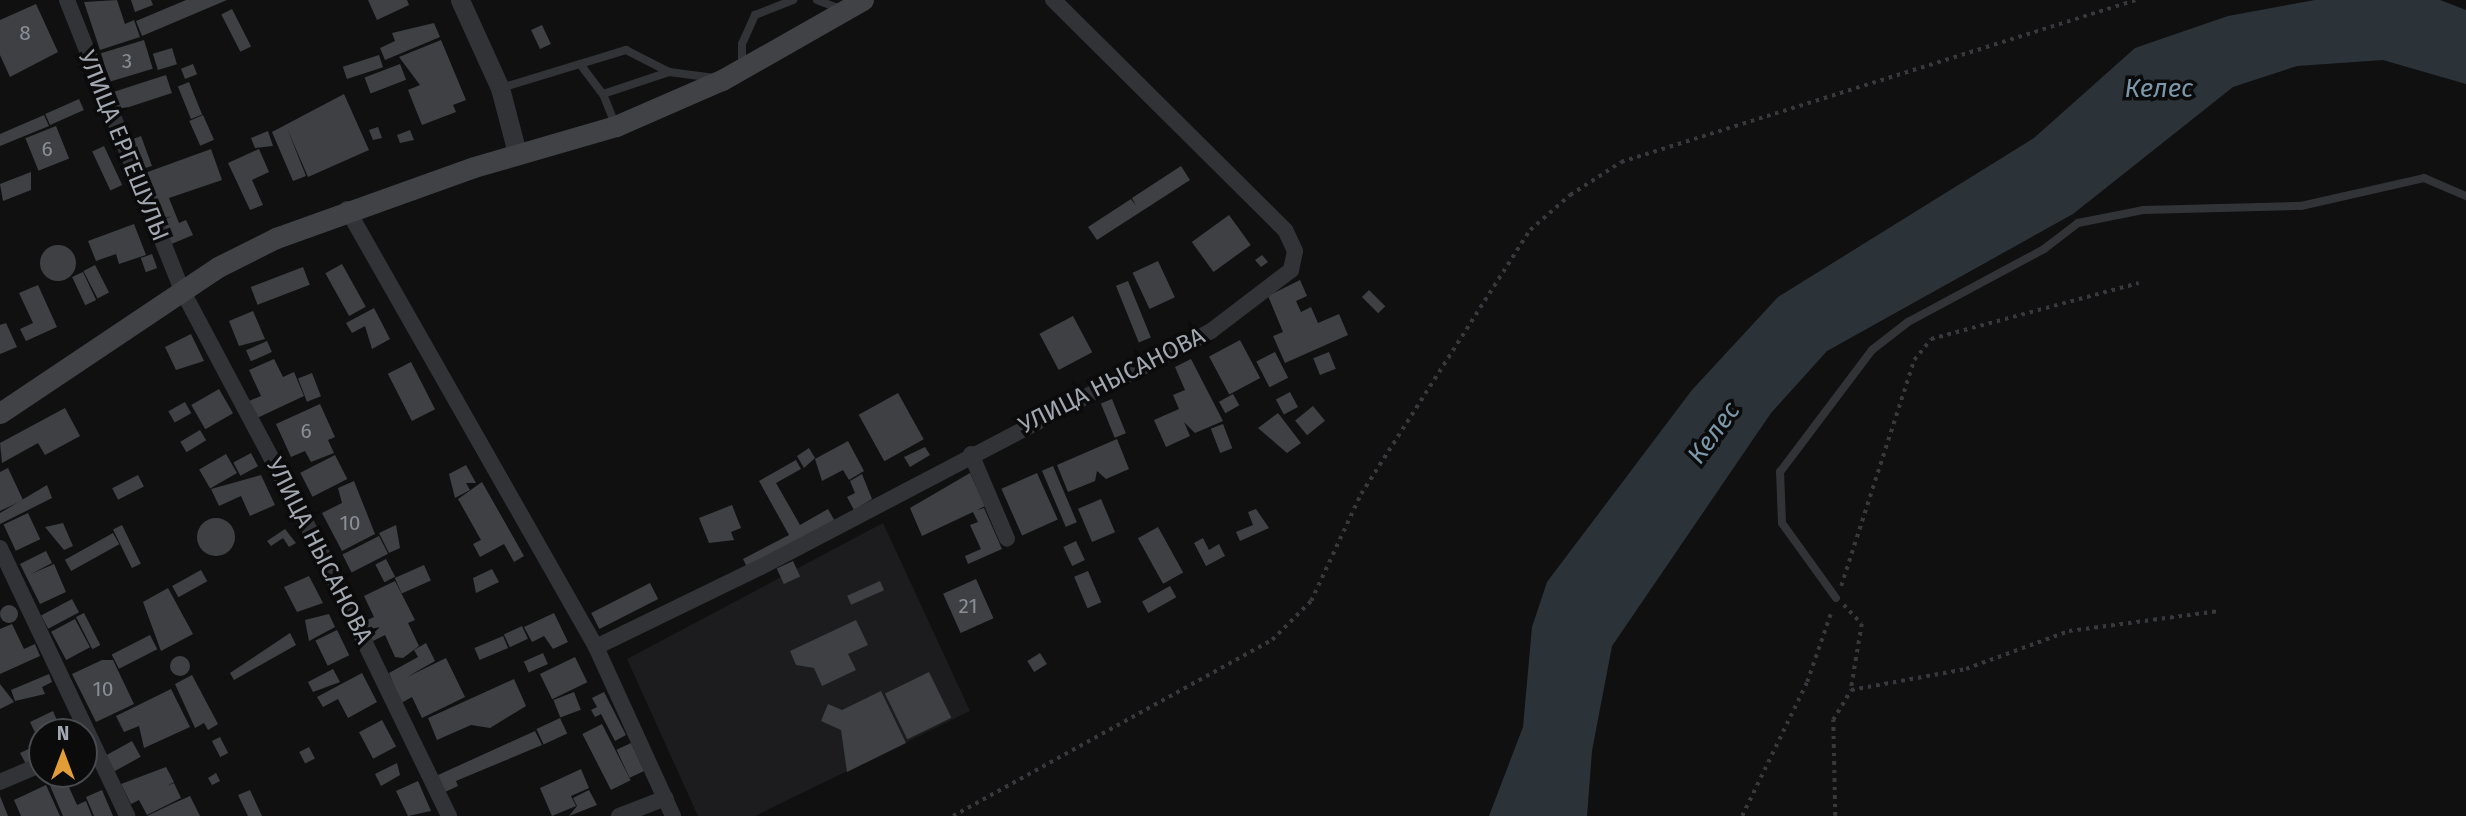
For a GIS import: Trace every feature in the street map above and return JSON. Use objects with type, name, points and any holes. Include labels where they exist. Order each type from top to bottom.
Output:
[{"type":"main road","points":[[0,413],[182,290],[276,238],[347,209],[516,153],[616,126],[722,80],[863,0]]},
{"type":"street","name":"УЛИЦА ЕРГЕШУЛЫ","points":[[67,0],[182,290]]},
{"type":"street","points":[[460,0],[500,88],[516,153]]},
{"type":"street","name":"УЛИЦА НЫСАНОВА","points":[[596,646],[761,567],[971,454],[1211,331],[1283,278],[1295,261],[1285,230],[1053,0]]},
{"type":"street","points":[[347,209],[596,646],[673,816]]},
{"type":"street","name":"УЛИЦА НЫСАНОВА","points":[[182,290],[315,540],[449,816]]},
{"type":"street","points":[[971,454],[1007,539]]},
{"type":"street","points":[[0,548],[76,718]]},
{"type":"street","points":[[98,763],[127,816]]},
{"type":"street","points":[[0,782],[28,770]]},
{"type":"street","points":[[619,816],[666,798]]},
{"type":"lane","points":[[742,69],[742,44],[755,15],[793,0]]},
{"type":"lane","points":[[817,0],[844,12]]},
{"type":"lane","points":[[500,88],[626,50],[669,72],[722,80]]},
{"type":"lane","points":[[580,64],[603,94],[616,126]]},
{"type":"lane","points":[[603,94],[669,72]]},
{"type":"lane","points":[[1836,598],[1782,523],[1780,472],[1872,350],[1908,322],[2044,249],[2078,223],[2143,210],[2301,206],[2424,178],[2466,196]]},
{"type":"path","points":[[953,816],[1272,640],[1311,601],[1361,494],[1530,230],[1570,195],[1621,162],[2136,0]]},
{"type":"path","points":[[1742,816],[1807,682],[1914,360],[1931,339],[2139,283]]},
{"type":"path","points":[[1835,816],[1833,720],[1851,690],[1862,624],[1836,598]]},
{"type":"path","points":[[1851,690],[1966,669],[2068,631],[2219,611]]},
{"type":"shaded area","points":[[883,523],[970,711],[755,816],[698,816],[627,659]]},
{"type":"water","name":"Келес","points":[[2315,0],[2440,0],[2466,10],[2466,84],[2383,60],[2297,66],[2233,87],[2073,214],[1827,351],[1771,413],[1612,646],[1592,751],[1587,816],[1489,816],[1523,727],[1532,627],[1547,582],[1692,390],[1778,297],[2034,138],[2135,48],[2228,16]]},
{"type":"building","points":[[117,0],[125,24],[134,20],[140,37],[100,50],[84,2]]},
{"type":"building","points":[[131,0],[151,0],[153,5],[135,12]]},
{"type":"building","points":[[186,0],[227,0],[142,36],[136,21]]},
{"type":"building","points":[[368,0],[407,0],[409,5],[377,20]]},
{"type":"building","points":[[36,4],[58,52],[10,77],[0,55],[0,20]]},
{"type":"building","points":[[232,9],[251,46],[240,52],[221,14]]},
{"type":"building","points":[[434,23],[440,37],[385,60],[380,48],[395,41],[392,33]]},
{"type":"building","points":[[542,25],[551,44],[540,49],[531,30]]},
{"type":"building","points":[[144,40],[153,69],[110,82],[101,53]]},
{"type":"building","points":[[441,40],[466,100],[453,105],[456,112],[422,125],[408,90],[420,85],[399,57]]},
{"type":"building","points":[[172,48],[177,64],[158,70],[153,54]]},
{"type":"building","points":[[379,55],[383,67],[347,79],[343,67]]},
{"type":"building","points":[[193,64],[197,74],[185,79],[181,69]]},
{"type":"building","points":[[400,64],[406,80],[371,93],[365,78]]},
{"type":"building","points":[[166,75],[172,93],[118,111],[112,93]]},
{"type":"building","points":[[189,82],[202,114],[191,119],[178,86]]},
{"type":"building","points":[[344,94],[369,150],[308,177],[287,128],[306,176],[293,181],[272,132]]},
{"type":"building","points":[[79,99],[84,110],[50,125],[45,114]]},
{"type":"building","points":[[44,115],[49,126],[0,146],[0,134]]},
{"type":"building","points":[[203,115],[214,140],[200,146],[189,121]]},
{"type":"building","points":[[56,126],[69,158],[39,171],[25,138]]},
{"type":"building","points":[[378,127],[382,138],[373,140],[369,130]]},
{"type":"building","points":[[410,130],[414,140],[400,143],[397,135]]},
{"type":"building","points":[[268,131],[273,146],[255,148],[251,138]]},
{"type":"building","points":[[141,136],[152,166],[142,169],[128,141]]},
{"type":"building","points":[[104,146],[122,185],[110,190],[92,151]]},
{"type":"building","points":[[211,149],[222,180],[169,198],[179,223],[186,220],[193,235],[169,245],[159,222],[172,216],[162,219],[145,173]]},
{"type":"building","points":[[259,149],[269,172],[252,180],[263,205],[250,210],[228,163]]},
{"type":"building","points":[[1181,166],[1190,180],[1097,240],[1088,227],[1131,199],[1136,206],[1132,198]]},
{"type":"building","points":[[31,172],[31,190],[3,201],[0,184]]},
{"type":"building","points":[[1229,215],[1251,245],[1214,272],[1192,242]]},
{"type":"building","points":[[134,224],[146,255],[119,264],[116,254],[96,261],[88,241]]},
{"type":"building","points":[[58,245],[70,251],[76,263],[70,275],[58,281],[46,275],[40,263],[46,251]]},
{"type":"building","points":[[152,254],[157,268],[146,272],[141,258]]},
{"type":"building","points":[[1262,255],[1268,262],[1261,267],[1255,260]]},
{"type":"building","points":[[1158,261],[1175,297],[1150,309],[1133,273]]},
{"type":"building","points":[[342,264],[366,307],[349,316],[325,273]]},
{"type":"building","points":[[95,265],[109,293],[97,299],[83,271]]},
{"type":"building","points":[[303,267],[310,285],[258,305],[251,287]]},
{"type":"building","points":[[83,272],[96,300],[85,305],[72,277]]},
{"type":"building","points":[[1300,280],[1307,296],[1296,301],[1301,312],[1311,307],[1318,323],[1339,314],[1348,335],[1285,363],[1273,336],[1283,332],[1268,296]]},
{"type":"building","points":[[1128,281],[1151,338],[1139,342],[1116,286]]},
{"type":"building","points":[[38,285],[57,327],[26,341],[20,329],[33,323],[19,293]]},
{"type":"building","points":[[1369,290],[1385,306],[1378,313],[1362,297]]},
{"type":"building","points":[[374,308],[390,339],[372,349],[365,326],[352,333],[346,323]]},
{"type":"building","points":[[253,311],[265,339],[239,346],[229,321]]},
{"type":"building","points":[[1073,316],[1092,352],[1059,370],[1039,334]]},
{"type":"building","points":[[6,323],[17,347],[0,354],[0,325]]},
{"type":"building","points":[[191,334],[204,361],[176,370],[165,347]]},
{"type":"building","points":[[1240,340],[1260,378],[1229,394],[1209,356]]},
{"type":"building","points":[[267,341],[272,352],[251,361],[246,350]]},
{"type":"building","points":[[1275,352],[1288,378],[1269,387],[1256,362]]},
{"type":"building","points":[[1329,352],[1336,369],[1320,375],[1313,358]]},
{"type":"building","points":[[274,359],[283,377],[294,372],[304,396],[257,418],[249,401],[261,396],[249,370]]},
{"type":"building","points":[[1191,359],[1223,421],[1195,433],[1184,422],[1190,436],[1166,447],[1154,420],[1179,409],[1173,395],[1185,390],[1175,367]]},
{"type":"building","points":[[411,362],[435,409],[412,421],[388,374]]},
{"type":"building","points":[[312,373],[321,396],[307,402],[298,378]]},
{"type":"building","points":[[219,389],[233,413],[205,429],[191,405]]},
{"type":"building","points":[[1290,392],[1298,407],[1284,415],[1276,400]]},
{"type":"building","points":[[898,393],[924,439],[884,461],[859,415]]},
{"type":"building","points":[[1233,394],[1239,405],[1225,413],[1219,402]]},
{"type":"building","points":[[1112,399],[1126,433],[1115,438],[1101,403]]},
{"type":"building","points":[[185,402],[191,413],[175,423],[168,411]]},
{"type":"building","points":[[320,404],[335,437],[328,440],[334,453],[311,462],[305,451],[291,457],[276,424]]},
{"type":"building","points":[[1313,406],[1325,421],[1307,435],[1295,420]]},
{"type":"building","points":[[65,408],[80,436],[45,455],[38,443],[2,463],[0,443]]},
{"type":"building","points":[[1278,413],[1301,443],[1287,453],[1258,428]]},
{"type":"building","points":[[1223,424],[1232,448],[1220,453],[1211,429]]},
{"type":"building","points":[[200,430],[206,440],[186,452],[180,442]]},
{"type":"building","points":[[1117,439],[1129,469],[1106,479],[1097,471],[1095,481],[1068,492],[1057,465]]},
{"type":"building","points":[[848,441],[864,471],[849,480],[843,470],[822,481],[815,459]]},
{"type":"building","points":[[925,447],[930,455],[910,467],[904,457]]},
{"type":"building","points":[[809,448],[815,458],[804,468],[797,456]]},
{"type":"building","points":[[251,453],[258,466],[240,476],[233,462]]},
{"type":"building","points":[[226,454],[237,473],[210,489],[199,470]]},
{"type":"building","points":[[335,455],[347,479],[313,497],[300,473]]},
{"type":"building","points":[[796,460],[801,469],[776,483],[800,525],[828,509],[837,525],[749,571],[743,559],[789,535],[759,481]]},
{"type":"building","points":[[466,465],[476,483],[466,483],[470,490],[455,498],[449,474]]},
{"type":"building","points":[[1053,466],[1077,522],[1066,527],[1042,471]]},
{"type":"building","points":[[8,468],[23,500],[0,511],[0,472]]},
{"type":"building","points":[[970,473],[985,506],[977,510],[984,508],[1002,549],[968,564],[965,556],[981,549],[970,525],[978,522],[973,512],[922,536],[910,508]]},
{"type":"building","points":[[1037,473],[1058,520],[1022,535],[1001,489]]},
{"type":"building","points":[[862,474],[872,499],[854,510],[847,497],[855,493],[850,481]]},
{"type":"building","points":[[138,475],[144,487],[118,500],[112,488]]},
{"type":"building","points":[[261,475],[275,505],[250,516],[241,496],[219,506],[211,489]]},
{"type":"building","points":[[354,481],[375,534],[342,551],[322,513],[342,503],[338,488]]},
{"type":"building","points":[[482,482],[524,556],[514,562],[504,544],[480,557],[473,544],[481,540],[458,499]]},
{"type":"building","points":[[47,485],[52,498],[0,524],[0,513]]},
{"type":"building","points":[[1101,499],[1115,532],[1092,542],[1078,509]]},
{"type":"building","points":[[732,505],[741,528],[731,532],[734,540],[709,543],[699,518]]},
{"type":"building","points":[[1256,509],[1269,528],[1240,541],[1236,532],[1253,525],[1248,512]]},
{"type":"building","points":[[28,513],[40,539],[16,551],[4,524]]},
{"type":"building","points":[[216,518],[229,524],[235,537],[229,550],[216,556],[203,550],[197,537],[203,524]]},
{"type":"building","points":[[63,523],[73,546],[64,550],[45,527]]},
{"type":"building","points":[[122,525],[141,564],[132,568],[113,529]]},
{"type":"building","points":[[396,525],[400,548],[389,553],[379,533]]},
{"type":"building","points":[[1158,527],[1183,572],[1163,584],[1138,538]]},
{"type":"building","points":[[285,529],[296,543],[289,547],[283,538],[271,546],[267,541]]},
{"type":"building","points":[[113,533],[119,544],[71,571],[65,560]]},
{"type":"building","points":[[379,536],[388,554],[352,572],[342,555]]},
{"type":"building","points":[[1203,538],[1209,550],[1219,544],[1225,556],[1206,566],[1194,543]]},
{"type":"building","points":[[1076,541],[1085,560],[1072,566],[1063,547]]},
{"type":"building","points":[[46,551],[52,563],[31,574],[54,564],[66,592],[40,604],[20,564]]},
{"type":"building","points":[[386,559],[395,577],[384,582],[375,564]]},
{"type":"building","points":[[793,561],[800,576],[784,584],[777,569]]},
{"type":"building","points":[[424,565],[431,581],[402,594],[395,578]]},
{"type":"building","points":[[492,569],[499,582],[476,593],[473,578]]},
{"type":"building","points":[[201,570],[207,581],[178,597],[172,586]]},
{"type":"building","points":[[1088,571],[1101,602],[1087,608],[1074,577]]},
{"type":"building","points":[[309,576],[323,603],[297,612],[284,587]]},
{"type":"building","points":[[976,579],[993,618],[961,633],[943,594]]},
{"type":"building","points":[[395,581],[415,620],[408,623],[419,646],[403,658],[395,657],[385,635],[373,641],[363,622],[374,617],[364,596]]},
{"type":"building","points":[[880,581],[884,590],[851,605],[847,596]]},
{"type":"building","points":[[650,583],[658,599],[599,629],[591,613]]},
{"type":"building","points":[[1170,586],[1176,597],[1148,613],[1142,602]]},
{"type":"building","points":[[168,588],[193,634],[161,651],[143,602]]},
{"type":"building","points":[[72,599],[79,612],[48,629],[41,615]]},
{"type":"building","points":[[5,605],[13,605],[18,614],[16,621],[5,623],[0,618],[0,610]]},
{"type":"building","points":[[84,613],[100,645],[92,649],[76,617]]},
{"type":"building","points":[[554,613],[568,642],[553,649],[544,636],[532,642],[524,627]]},
{"type":"building","points":[[329,614],[335,627],[309,641],[305,620]]},
{"type":"building","points":[[75,619],[90,647],[66,660],[51,632]]},
{"type":"building","points":[[856,620],[868,645],[848,654],[856,670],[822,686],[814,668],[796,665],[790,651]]},
{"type":"building","points":[[12,624],[24,649],[35,644],[40,656],[0,674],[0,629]]},
{"type":"building","points":[[522,626],[528,639],[510,647],[504,634]]},
{"type":"building","points":[[337,630],[349,655],[328,666],[315,641]]},
{"type":"building","points":[[290,633],[296,645],[234,680],[230,673]]},
{"type":"building","points":[[150,635],[157,649],[119,669],[112,655]]},
{"type":"building","points":[[503,636],[508,648],[480,660],[474,648]]},
{"type":"building","points":[[426,643],[435,661],[407,677],[446,658],[465,697],[422,718],[412,697],[401,703],[389,673],[418,657],[414,650]]},
{"type":"building","points":[[543,653],[548,664],[529,673],[524,662]]},
{"type":"building","points":[[1040,653],[1047,664],[1034,672],[1027,661]]},
{"type":"building","points":[[180,656],[187,659],[190,666],[187,673],[180,676],[173,673],[170,666],[173,659]]},
{"type":"building","points":[[575,657],[587,682],[552,699],[540,674]]},
{"type":"building","points":[[102,660],[113,660],[134,704],[98,721],[72,674]]},
{"type":"building","points":[[333,669],[340,682],[313,692],[308,682]]},
{"type":"building","points":[[929,672],[951,718],[907,739],[885,693]]},
{"type":"building","points":[[362,673],[377,702],[348,718],[338,699],[323,707],[317,697]]},
{"type":"building","points":[[49,674],[52,682],[42,687],[45,694],[15,701],[11,690]]},
{"type":"building","points":[[192,675],[218,724],[208,730],[204,723],[195,728],[175,684]]},
{"type":"building","points":[[514,679],[526,706],[490,728],[471,725],[437,740],[428,718]]},
{"type":"building","points":[[0,684],[14,702],[0,709]]},
{"type":"building","points":[[171,689],[190,727],[144,748],[139,726],[124,732],[116,716]]},
{"type":"building","points":[[881,691],[906,743],[847,772],[841,730],[821,721],[828,704],[842,710]]},
{"type":"building","points":[[574,692],[581,710],[560,718],[553,700]]},
{"type":"building","points":[[604,692],[626,735],[615,741],[601,714],[595,717],[591,710],[597,707],[592,698]]},
{"type":"building","points":[[53,711],[56,718],[38,718]]},
{"type":"building","points":[[560,718],[567,733],[544,744],[536,729]]},
{"type":"building","points":[[382,720],[396,746],[373,759],[359,732]]},
{"type":"building","points":[[602,724],[631,780],[611,790],[582,734]]},
{"type":"building","points":[[535,731],[542,745],[456,781],[458,786],[445,792],[438,775]]},
{"type":"building","points":[[220,737],[228,753],[220,757],[212,741]]},
{"type":"building","points":[[132,741],[141,757],[114,771],[106,756]]},
{"type":"building","points":[[631,743],[644,771],[630,778],[616,750]]},
{"type":"building","points":[[309,747],[315,759],[305,764],[299,752]]},
{"type":"building","points":[[28,749],[28,763],[26,764],[20,753]]},
{"type":"building","points":[[397,763],[400,775],[381,786],[375,774]]},
{"type":"building","points":[[166,767],[174,782],[167,786],[174,783],[181,798],[147,815],[139,800],[131,804],[121,784]]},
{"type":"building","points":[[581,769],[589,788],[571,796],[576,806],[552,816],[540,788]]},
{"type":"building","points":[[216,773],[220,781],[212,785],[208,778]]},
{"type":"building","points":[[418,781],[431,811],[408,816],[396,791]]},
{"type":"building","points":[[40,788],[47,788],[60,816],[21,816],[14,800]]},
{"type":"building","points":[[51,788],[69,788],[77,805],[86,801],[92,816],[63,816]]},
{"type":"building","points":[[102,790],[113,816],[94,816],[86,797]]},
{"type":"building","points":[[250,790],[262,816],[248,816],[238,795]]},
{"type":"building","points":[[589,790],[597,805],[569,816],[577,806],[573,798]]},
{"type":"building","points":[[0,796],[8,816],[0,816]]},
{"type":"building","points":[[190,796],[200,816],[147,816],[172,804]]}]
